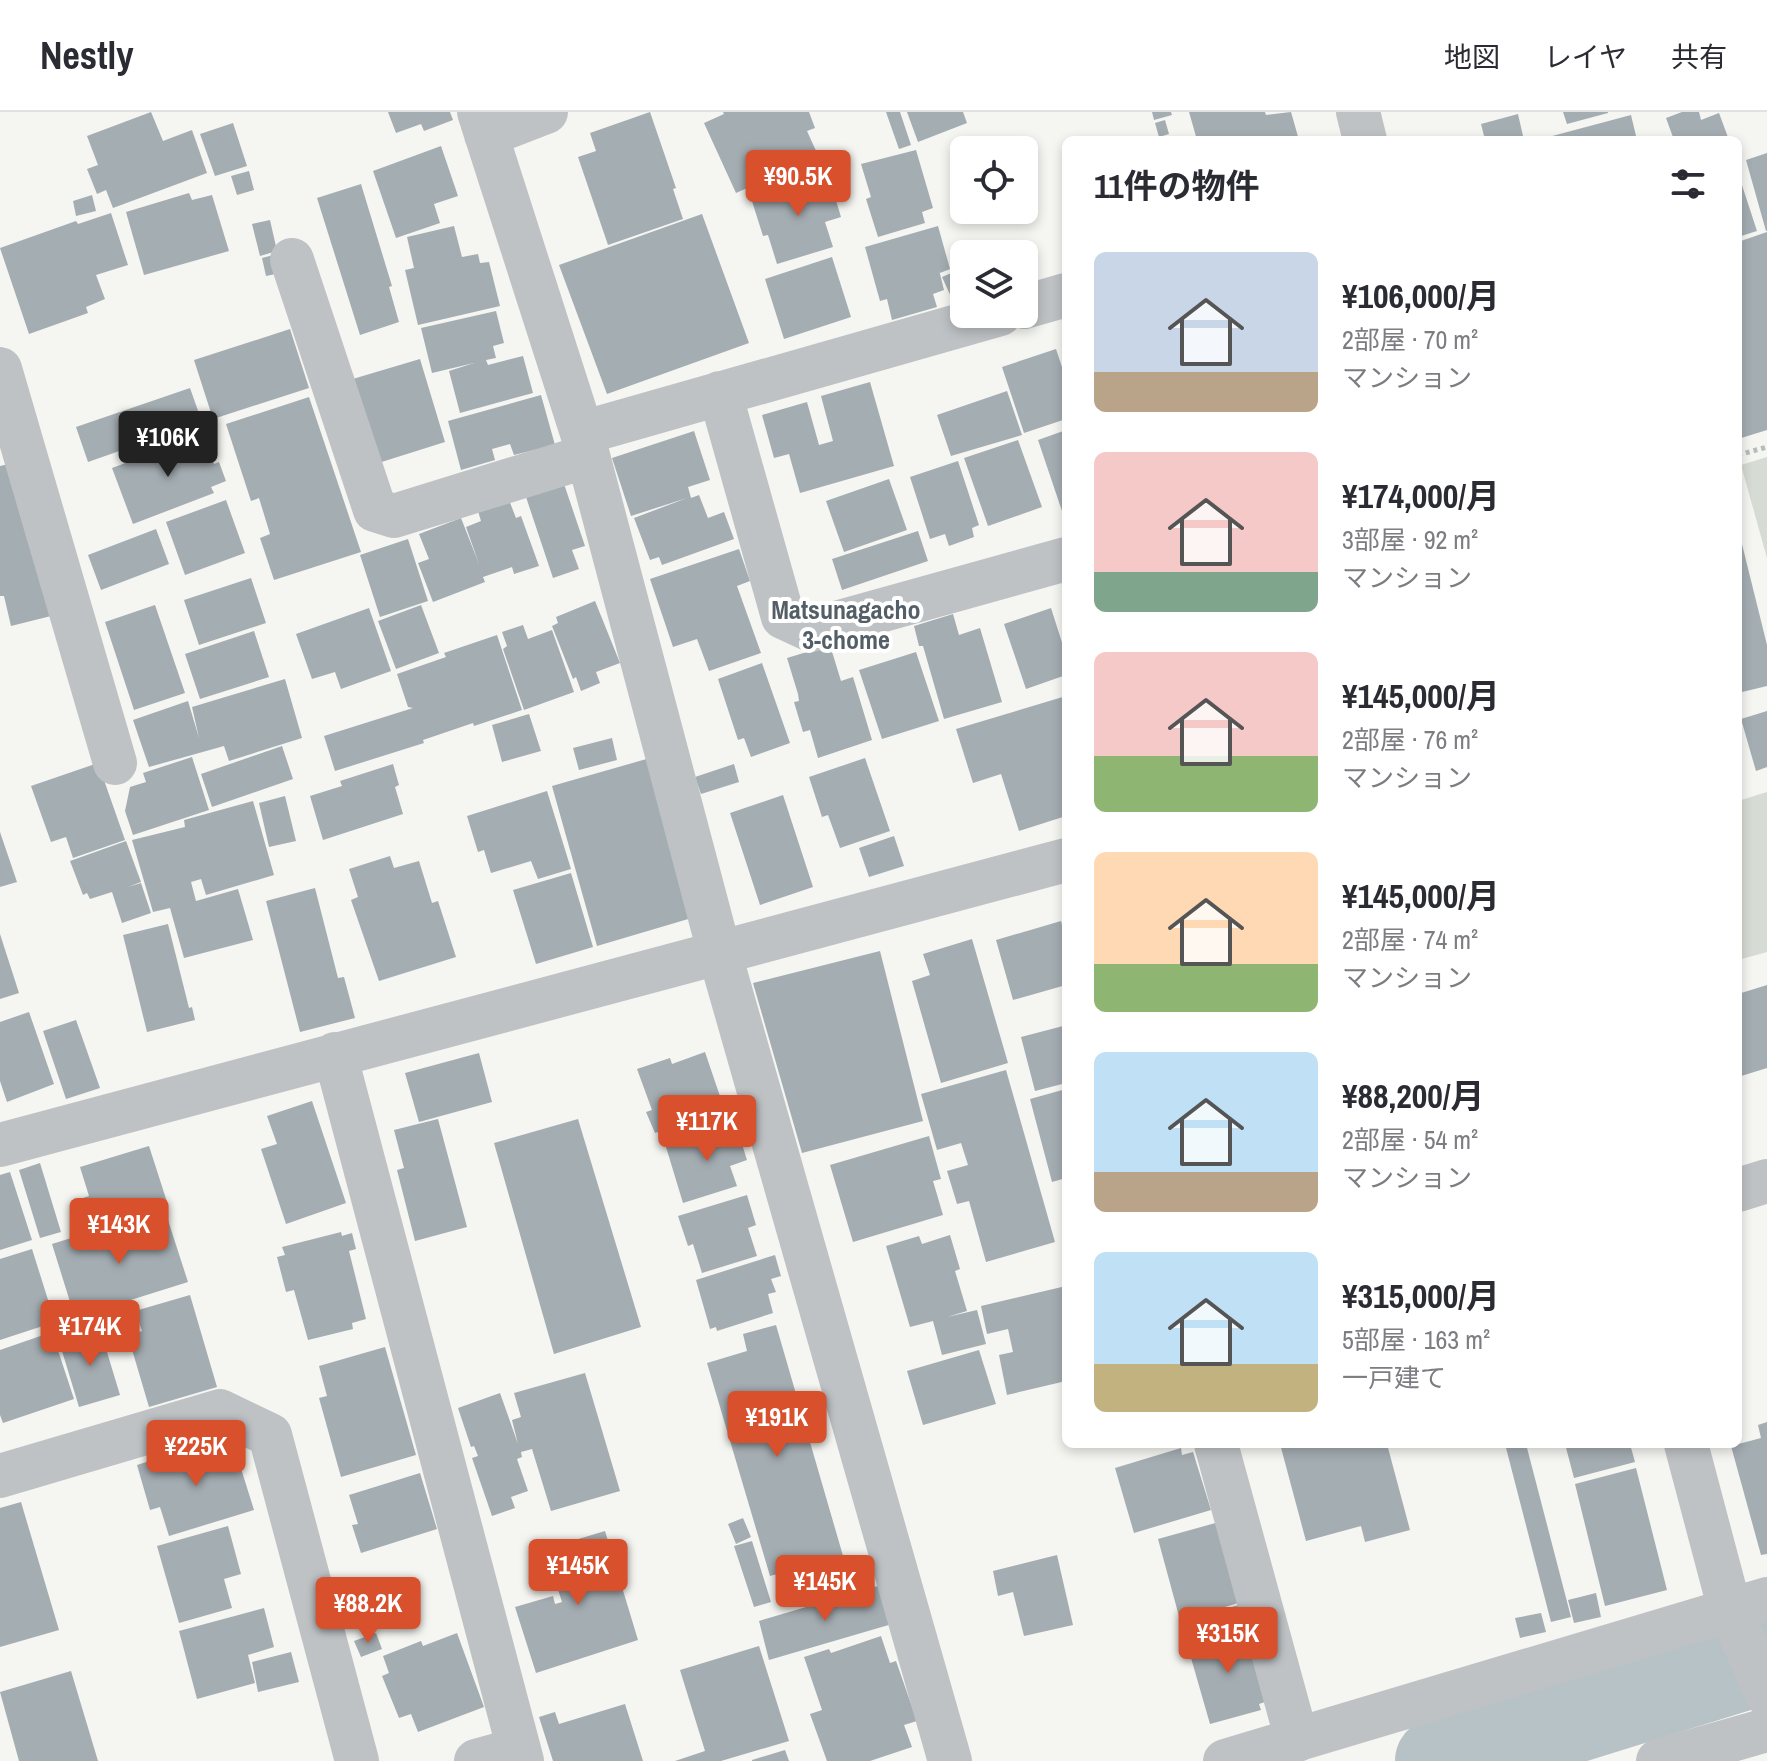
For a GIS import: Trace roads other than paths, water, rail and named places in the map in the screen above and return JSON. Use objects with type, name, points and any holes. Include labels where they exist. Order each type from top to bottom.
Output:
[{"type":"street","points":[[546,112],[483,123],[585,444],[719,951],[950,1761]]},
{"type":"street","points":[[1358,112],[1364,136]]},
{"type":"street","points":[[292,260],[375,510],[394,516],[720,393],[950,328]]},
{"type":"street","points":[[1038,303],[1062,296]]},
{"type":"street","points":[[0,369],[115,763]]},
{"type":"street","points":[[720,393],[783,617],[811,630],[1062,560]]},
{"type":"street","points":[[0,1145],[719,951],[1062,870]]},
{"type":"street","points":[[335,1054],[521,1755],[476,1761]]},
{"type":"street","points":[[1742,1189],[1767,1181]]},
{"type":"street","points":[[0,1476],[220,1411],[270,1435],[357,1761]]},
{"type":"street","points":[[1217,1448],[1297,1740]]},
{"type":"street","points":[[1688,1448],[1748,1604],[1767,1695]]},
{"type":"street","points":[[1225,1761],[1748,1604]]},
{"type":"street","points":[[1658,1761],[1767,1730]]},
{"type":"waterway","points":[[1439,1761],[1767,1659]]},
{"type":"district","name":"Matsunagacho 3-chome","points":[[846,624]]}]
